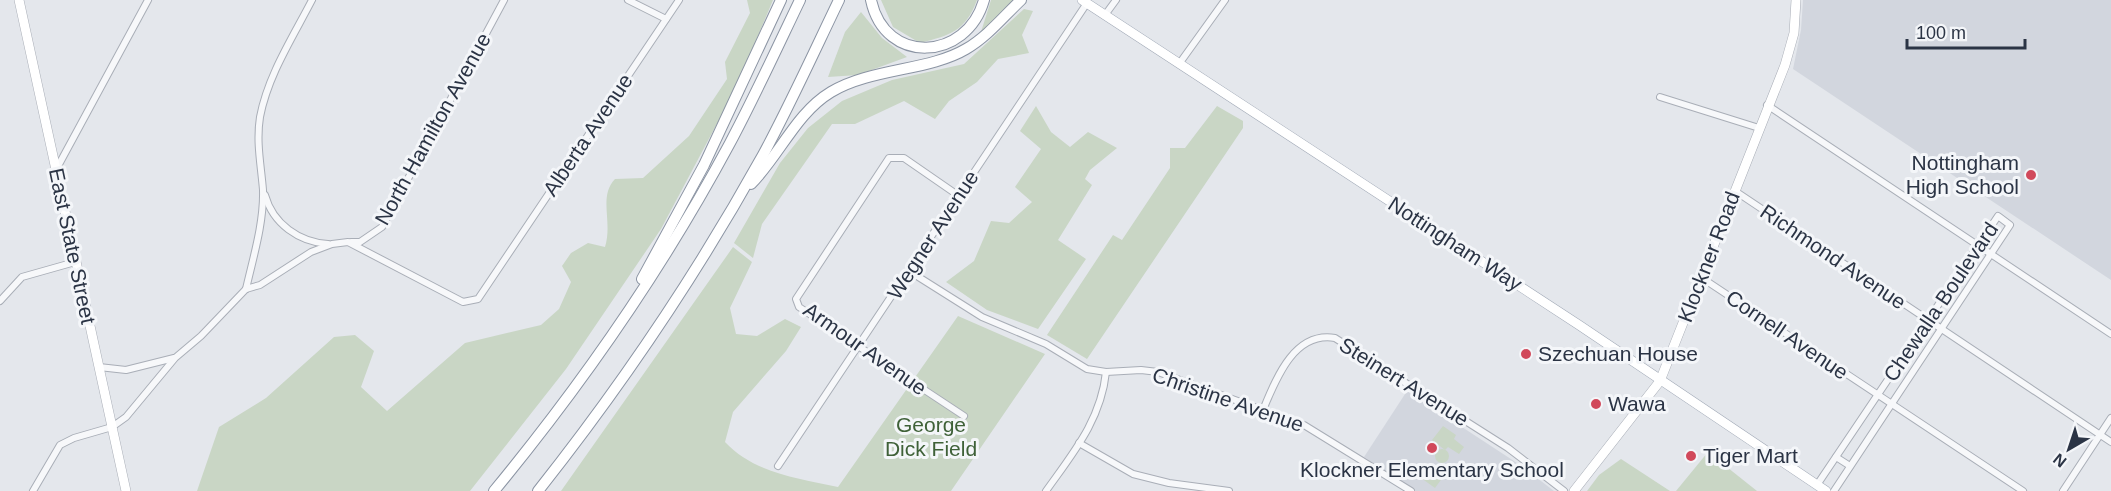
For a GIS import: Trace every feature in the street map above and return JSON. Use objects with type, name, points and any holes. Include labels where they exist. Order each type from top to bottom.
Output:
[{"type":"highway","points":[[606,344],[704,165],[781,0]]},
{"type":"highway","points":[[494,491],[606,344],[676,237],[720,162],[800,0]]},
{"type":"highway","points":[[538,491],[600,411],[650,340],[740,195],[784,114],[839,0]]},
{"type":"highway","points":[[871,0],[877,20],[892,36],[912,47],[931,48],[954,40],[966,31],[982,9],[984,0]]},
{"type":"highway","points":[[740,195],[768,167],[806,113],[828,93],[855,81],[966,50],[1021,0]]},
{"type":"main road","name":"East State Street","points":[[19,0],[126,491]]},
{"type":"main road","name":"Klockner Road","points":[[1574,491],[1660,381],[1789,50],[1794,33],[1796,0]]},
{"type":"main road","name":"Nottingham Way","points":[[1084,1],[1579,325],[1822,488]]},
{"type":"street","points":[[56,171],[147,0]]},
{"type":"street","points":[[246,289],[261,218],[263,189],[258,140],[264,100],[270,82],[312,0]]},
{"type":"street","name":"North Hamilton Avenue","points":[[332,244],[360,242],[382,227],[504,0]]},
{"type":"street","points":[[628,0],[666,19]]},
{"type":"street","name":"Alberta Avenue","points":[[348,242],[463,302],[478,299],[679,0]]},
{"type":"street","points":[[1105,15],[1116,0]]},
{"type":"street","points":[[1179,64],[1226,0]]},
{"type":"street","name":"Wegner Avenue","points":[[778,466],[959,196],[1084,1]]},
{"type":"street","points":[[1660,97],[1759,128]]},
{"type":"street","points":[[1767,105],[2111,334]]},
{"type":"street","name":"Armour Avenue","points":[[959,196],[904,158],[889,158],[796,299],[800,307],[964,416]]},
{"type":"street","points":[[263,189],[272,212],[287,229],[308,241],[332,244]]},
{"type":"street","name":"Richmond Avenue","points":[[1735,191],[2111,442]]},
{"type":"street","name":"Chewalla Boulevard","points":[[1822,488],[1836,458],[1998,216],[2010,225],[1834,491]]},
{"type":"street","points":[[33,491],[60,445],[74,438],[112,427],[126,417],[175,358],[201,336],[246,289],[260,285],[310,253],[332,244]]},
{"type":"street","points":[[0,301],[3,290],[22,277],[75,262]]},
{"type":"street","name":"Christine Avenue","points":[[909,271],[982,317],[1046,344],[1087,369],[1106,372],[1141,370],[1158,372],[1263,410],[1319,432],[1411,491]]},
{"type":"street","name":"Cornell Avenue","points":[[1702,278],[2023,491]]},
{"type":"street","name":"Steinert Avenue","points":[[1263,410],[1274,386],[1296,350],[1311,339],[1335,338],[1508,448],[1564,491]]},
{"type":"street","points":[[99,367],[126,370],[175,358]]},
{"type":"street","points":[[1046,491],[1098,411],[1106,372]]},
{"type":"street","points":[[2063,491],[2111,418]]},
{"type":"street","points":[[1079,443],[1132,474],[1168,483],[1229,491]]},
{"type":"street","points":[[1836,458],[1850,466]]},
{"type":"shaded area","name":"Nottingham High School","points":[[1803,0],[2111,0],[2111,280],[1793,69],[1801,30]]},
{"type":"shaded area","name":"Klockner Elementary School","points":[[1407,391],[1520,465],[1554,491],[1416,491],[1364,457]]},
{"type":"green space","points":[[747,0],[773,0],[737,86],[661,229],[566,369],[470,491],[197,491],[219,427],[266,398],[334,337],[355,335],[374,351],[361,387],[387,411],[465,343],[541,325],[559,309],[571,282],[562,266],[571,253],[588,243],[605,247],[608,228],[607,194],[615,179],[643,178],[689,136],[727,79],[725,62],[750,13]]},
{"type":"green space","points":[[881,0],[977,0],[962,26],[948,34],[920,43],[893,27]]},
{"type":"green space","points":[[991,0],[1014,0],[981,32]]},
{"type":"green space","points":[[1024,9],[1033,11],[1022,35],[1029,53],[998,59],[977,82],[949,101],[935,119],[904,101],[855,124],[832,124],[762,224],[753,258],[734,243],[780,163],[808,128],[842,101],[892,80],[964,64]]},
{"type":"green space","points":[[861,12],[882,38],[907,57],[858,75],[828,77],[845,32]]},
{"type":"green space","points":[[1036,106],[1051,132],[1070,147],[1088,132],[1117,148],[1090,170],[1085,179],[1092,185],[1058,240],[1086,259],[1038,329],[987,310],[946,282],[974,261],[991,221],[1009,223],[1032,202],[1015,187],[1041,149],[1020,131]]},
{"type":"green space","points":[[1217,106],[1243,121],[1243,128],[1087,359],[1047,335],[1113,235],[1122,240],[1170,168],[1170,148],[1185,148]]},
{"type":"green space","name":"George Dick Field","points":[[733,247],[752,262],[730,308],[736,334],[757,336],[785,319],[801,327],[786,351],[733,412],[725,442],[749,461],[777,473],[838,487],[958,316],[1045,354],[951,491],[561,491]]},
{"type":"green space","points":[[1443,426],[1456,435],[1454,439],[1464,447],[1459,454],[1448,447],[1445,450],[1432,440]]},
{"type":"green space","points":[[1439,449],[1445,449],[1449,456],[1445,463],[1439,463],[1435,459],[1435,453]]},
{"type":"green space","points":[[1708,452],[1757,491],[1676,491]]},
{"type":"green space","points":[[1621,459],[1670,491],[1587,491],[1599,475]]},
{"type":"green space","points":[[1432,464],[1446,473],[1435,488],[1421,478]]},
{"type":"place","name":"Nottingham High School","points":[[2031,175]]},
{"type":"place","name":"Szechuan House","points":[[1526,354]]},
{"type":"place","name":"Wawa","points":[[1596,404]]},
{"type":"place","name":"Klockner Elementary School","points":[[1432,448]]},
{"type":"place","name":"Tiger Mart","points":[[1691,456]]}]
